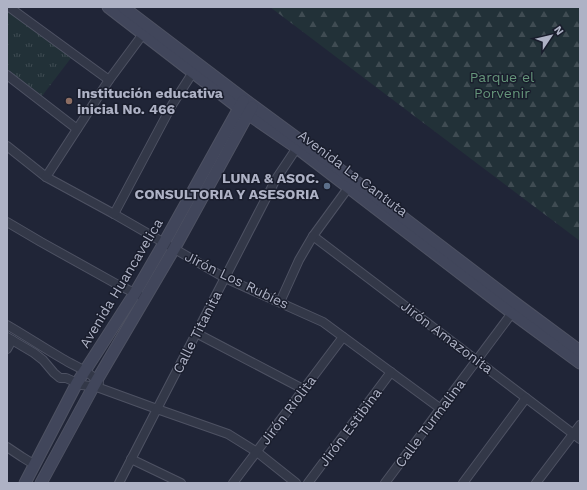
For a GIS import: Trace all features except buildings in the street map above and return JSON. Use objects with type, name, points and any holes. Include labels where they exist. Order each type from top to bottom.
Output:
[{"type":"main road","name":"Avenida La Cantuta","points":[[108,7],[146,30],[299,144],[515,309],[580,363]]},
{"type":"main road","name":"Avenida La Cantuta","points":[[123,7],[146,30]]},
{"type":"main road","name":"Avenida Huancavelica","points":[[25,483],[85,370],[135,293],[246,106]]},
{"type":"main road","name":"Avenida Huancavelica","points":[[41,483],[174,249],[246,106]]},
{"type":"main road","name":"Avenida La Cantuta","points":[[515,309],[580,351]]},
{"type":"street","points":[[9,7],[109,80]]},
{"type":"street","points":[[46,176],[109,80],[146,30]]},
{"type":"street","points":[[114,214],[172,105],[196,67]]},
{"type":"street","points":[[7,75],[77,129]]},
{"type":"street","name":"Calle Titanita","points":[[119,483],[276,179],[299,144]]},
{"type":"street","name":"Jirón Los Rubíes","points":[[7,146],[46,176],[225,278],[323,322],[441,409]]},
{"type":"street","points":[[280,302],[299,260],[313,236],[351,184]]},
{"type":"street","points":[[7,222],[120,286],[147,297]]},
{"type":"street","name":"Jirón Amazonita","points":[[313,236],[577,437]]},
{"type":"street","name":"Calle Turmalina","points":[[385,483],[515,309]]},
{"type":"street","points":[[7,325],[85,370],[98,385],[156,409],[228,434],[256,452],[296,483]]},
{"type":"street","points":[[196,333],[303,390]]},
{"type":"street","name":"Jirón Riolita","points":[[233,483],[343,337]]},
{"type":"street","points":[[7,349],[9,338],[43,360],[60,378],[66,378],[82,385],[98,385]]},
{"type":"street","name":"Jirón Estibina","points":[[308,483],[391,372]]},
{"type":"street","points":[[463,483],[526,398]]},
{"type":"street","points":[[539,482],[577,437],[580,425]]},
{"type":"street","points":[[7,447],[35,465]]},
{"type":"street","points":[[131,459],[180,483]]},
{"type":"green space","name":"Parque el Porvenir","points":[[270,7],[580,7],[580,241]]},
{"type":"green space","points":[[7,10],[71,58],[42,96],[7,69]]},
{"type":"place","name":"Institución educativa inicial No. 466","points":[[69,101]]},
{"type":"place","name":"LUNA & ASOC. CONSULTORIA Y ASESORIA","points":[[327,186]]}]
